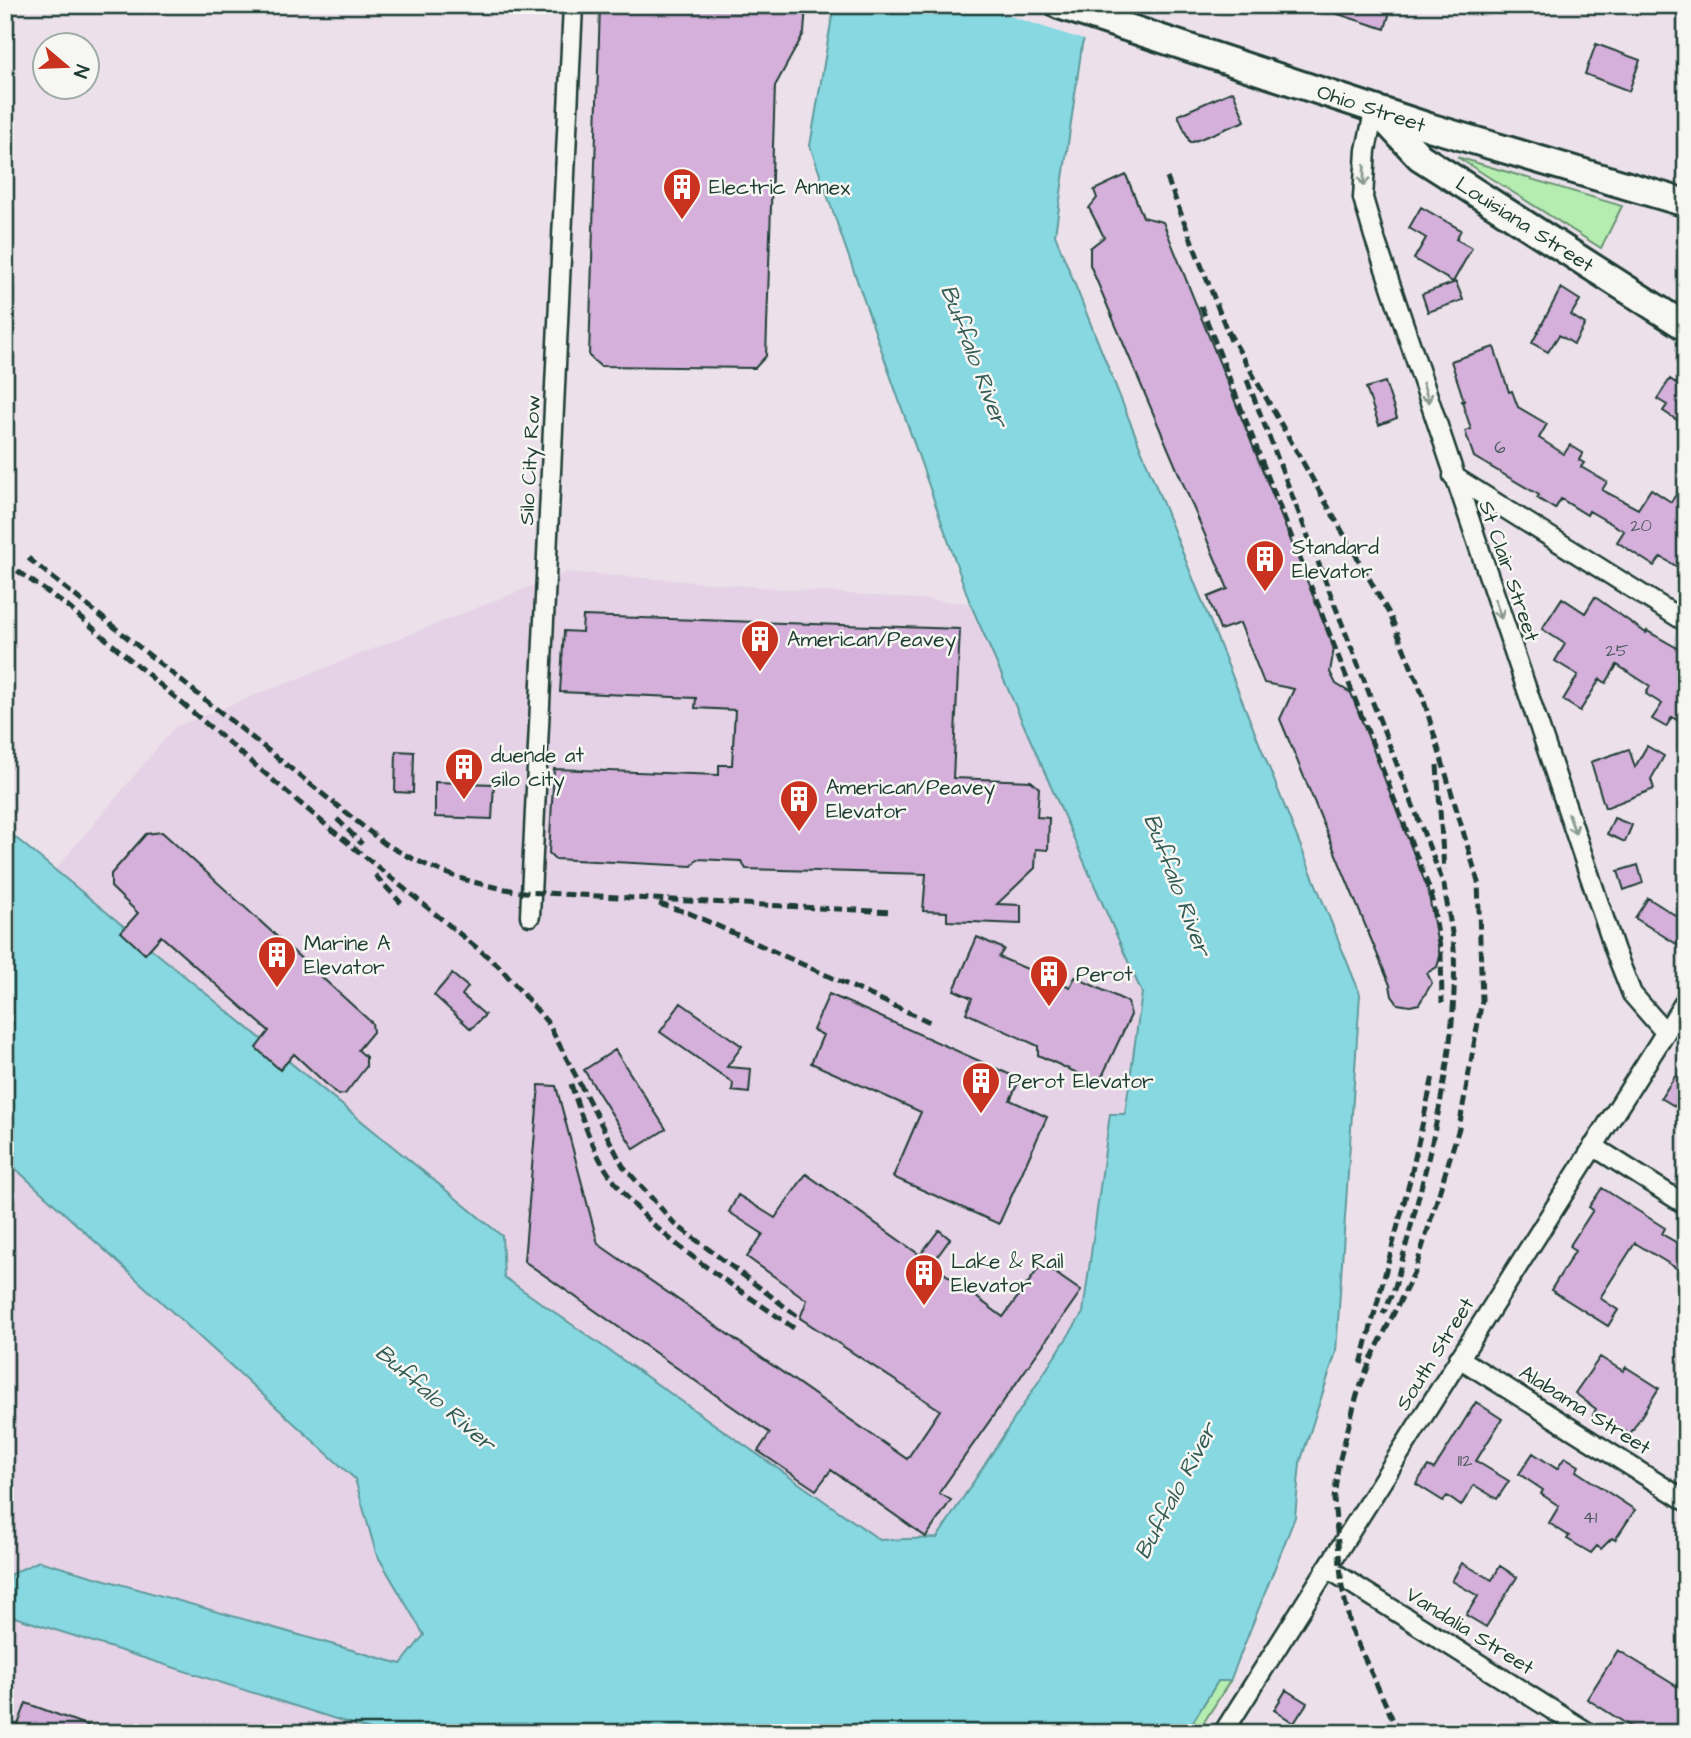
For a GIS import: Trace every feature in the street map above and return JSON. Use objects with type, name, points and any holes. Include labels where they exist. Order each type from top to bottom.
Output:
[{"type":"street","name":"Silo City Row","points":[[530,916],[573,5]]},
{"type":"street","name":"Ohio Street","points":[[1059,5],[1375,108],[1686,203]]},
{"type":"street","name":"Louisiana Street","points":[[1375,108],[1420,157],[1686,327]]},
{"type":"street","name":"St Clair Street","points":[[1375,108],[1366,150],[1363,198],[1453,476],[1615,951],[1632,994],[1665,1032]]},
{"type":"street","points":[[1453,476],[1686,622]]},
{"type":"street","name":"South Street","points":[[1223,1733],[1686,1000]]},
{"type":"street","points":[[1593,1146],[1686,1205]]},
{"type":"street","name":"Alabama Street","points":[[1460,1358],[1686,1501]]},
{"type":"street","name":"Vandalia Street","points":[[1327,1568],[1589,1733]]},
{"type":"shaded area","points":[[567,572],[970,603],[1142,993],[1125,1115],[1110,1114],[1083,1313],[937,1539],[880,1540],[504,1277],[501,1236],[54,871],[175,727]]},
{"type":"shaded area","points":[[5,1159],[355,1480],[376,1553],[424,1635],[401,1664],[39,1561],[5,1589]]},
{"type":"shaded area","points":[[5,1614],[380,1733],[5,1733]]},
{"type":"green space","points":[[1457,157],[1622,206],[1601,248]]},
{"type":"green space","points":[[1218,1681],[1230,1681],[1197,1733],[1186,1733]]},
{"type":"water","name":"Buffalo River","points":[[834,5],[1096,5],[1082,45],[1055,235],[1360,994],[1336,1352],[1300,1463],[1295,1517],[1230,1681],[1218,1681],[1186,1733],[380,1733],[5,1614],[5,1589],[11,1574],[39,1561],[401,1664],[424,1635],[376,1553],[355,1479],[5,1159],[5,829],[502,1236],[504,1277],[880,1540],[937,1538],[1083,1313],[1110,1114],[1125,1114],[1142,993],[970,603],[810,146]]},
{"type":"pier","points":[[976,5],[1099,5],[1087,41]]},
{"type":"building","name":"Electric Annex","points":[[600,5],[806,5],[804,33],[775,86],[766,356],[755,368],[600,366],[589,356]]},
{"type":"building","points":[[1322,5],[1392,5],[1385,29],[1322,9]]},
{"type":"building","points":[[1596,44],[1640,60],[1629,91],[1585,74]]},
{"type":"building","points":[[1233,91],[1245,121],[1190,143],[1178,115]]},
{"type":"building","name":"Standard Elevator","points":[[1126,175],[1143,217],[1163,222],[1334,648],[1330,672],[1336,684],[1351,693],[1428,890],[1440,957],[1437,967],[1427,973],[1432,983],[1419,1004],[1398,1004],[1392,996],[1390,985],[1280,719],[1294,689],[1264,683],[1240,623],[1220,630],[1208,597],[1228,589],[1090,265],[1090,248],[1104,237],[1089,208],[1097,198],[1094,190]]},
{"type":"building","points":[[1421,207],[1461,230],[1456,239],[1472,248],[1453,282],[1414,259],[1426,238],[1409,228]]},
{"type":"building","points":[[1456,282],[1463,300],[1428,312],[1422,294]]},
{"type":"building","points":[[1561,288],[1580,300],[1571,315],[1585,324],[1574,344],[1559,335],[1548,352],[1532,343]]},
{"type":"building","points":[[1494,347],[1509,392],[1512,391],[1518,407],[1547,424],[1539,438],[1564,454],[1570,445],[1583,453],[1579,460],[1584,463],[1581,467],[1607,482],[1602,490],[1638,509],[1651,489],[1671,502],[1686,480],[1686,518],[1678,529],[1686,534],[1686,572],[1661,557],[1654,566],[1617,542],[1624,531],[1589,511],[1587,515],[1561,499],[1555,509],[1537,498],[1539,495],[1474,457],[1465,431],[1471,429],[1451,361]]},
{"type":"building","points":[[1670,379],[1686,390],[1686,426],[1663,411],[1667,405],[1657,399]]},
{"type":"building","points":[[1385,382],[1397,418],[1379,425],[1366,388]]},
{"type":"building","points":[[1595,597],[1646,633],[1647,631],[1686,653],[1686,726],[1672,717],[1666,727],[1652,719],[1662,704],[1646,694],[1650,686],[1617,665],[1606,683],[1600,679],[1580,711],[1563,700],[1578,675],[1555,661],[1565,644],[1542,629],[1562,598],[1585,613]]},
{"type":"building","points":[[583,616],[960,629],[953,778],[1031,781],[1039,788],[1037,817],[1049,818],[1048,850],[1036,849],[1035,868],[997,904],[1021,905],[1021,924],[947,921],[947,912],[923,911],[926,874],[746,869],[741,861],[697,859],[692,866],[555,859],[549,853],[554,769],[719,775],[719,765],[732,765],[735,710],[695,708],[696,698],[560,692],[564,631],[582,632]]},
{"type":"building","points":[[1647,746],[1664,756],[1651,779],[1654,789],[1605,808],[1591,762],[1629,749],[1635,767]]},
{"type":"building","points":[[396,751],[414,752],[413,793],[395,792]]},
{"type":"building","name":"duende at silo city","points":[[435,782],[494,784],[492,819],[435,817]]},
{"type":"building","points":[[1614,818],[1632,825],[1625,842],[1607,834]]},
{"type":"building","name":"Marine A Elevator","points":[[162,832],[372,1023],[373,1032],[358,1050],[366,1057],[366,1067],[345,1094],[338,1095],[294,1054],[280,1070],[256,1048],[269,1031],[161,936],[145,954],[121,932],[138,913],[111,887],[111,874],[146,834]]},
{"type":"building","points":[[1638,865],[1643,883],[1624,890],[1618,871]]},
{"type":"building","points":[[1648,898],[1686,922],[1686,950],[1635,918]]},
{"type":"building","name":"Perot","points":[[977,937],[1004,949],[999,957],[1070,987],[1075,977],[1128,1002],[1131,1015],[1099,1083],[1038,1055],[1038,1046],[966,1013],[972,998],[954,990]]},
{"type":"building","points":[[452,974],[468,987],[462,995],[485,1015],[471,1029],[434,995]]},
{"type":"building","name":"Perot Elevator","points":[[829,994],[1020,1079],[1010,1100],[1047,1117],[999,1224],[893,1177],[921,1112],[811,1063],[823,1035],[813,1030]]},
{"type":"building","points":[[681,1003],[742,1046],[727,1067],[751,1069],[749,1093],[732,1091],[733,1083],[660,1032]]},
{"type":"building","points":[[615,1050],[666,1129],[634,1149],[584,1070]]},
{"type":"building","points":[[1676,1075],[1686,1082],[1686,1113],[1661,1098]]},
{"type":"building","name":"Lake & Rail Elevator","points":[[539,1085],[556,1086],[598,1244],[907,1459],[940,1410],[800,1318],[807,1300],[747,1257],[763,1234],[729,1212],[738,1195],[775,1218],[806,1174],[920,1255],[939,1230],[950,1239],[932,1264],[1003,1317],[1042,1264],[1081,1291],[939,1493],[951,1500],[926,1537],[831,1470],[816,1490],[758,1451],[770,1433],[524,1261]]},
{"type":"building","points":[[1602,1188],[1665,1228],[1662,1234],[1686,1248],[1686,1274],[1635,1243],[1600,1298],[1618,1310],[1608,1326],[1551,1290],[1575,1251],[1569,1247],[1593,1210],[1589,1207]]},
{"type":"building","points":[[1600,1357],[1623,1371],[1626,1367],[1659,1388],[1630,1434],[1593,1415],[1596,1409],[1575,1393]]},
{"type":"building","points":[[1476,1402],[1502,1419],[1476,1461],[1509,1481],[1497,1499],[1474,1485],[1461,1506],[1447,1496],[1443,1501],[1416,1484],[1428,1466],[1434,1469]]},
{"type":"building","points":[[1533,1453],[1557,1469],[1565,1457],[1579,1466],[1576,1471],[1635,1510],[1615,1540],[1612,1538],[1601,1549],[1597,1546],[1591,1553],[1567,1539],[1569,1536],[1549,1523],[1559,1506],[1541,1494],[1543,1490],[1519,1474]]},
{"type":"building","points":[[1462,1563],[1492,1580],[1500,1566],[1517,1577],[1486,1627],[1466,1615],[1478,1596],[1452,1581]]},
{"type":"building","points":[[1618,1650],[1686,1692],[1686,1733],[1641,1733],[1587,1699]]},
{"type":"building","points":[[1286,1690],[1307,1703],[1294,1723],[1274,1710]]},
{"type":"building","points":[[26,1703],[102,1731],[102,1733],[15,1733]]},
{"type":"railway","points":[[1167,178],[1231,341]]},
{"type":"railway","points":[[1201,306],[1431,893],[1441,953],[1442,1003]]},
{"type":"railway","points":[[1228,331],[1391,617],[1421,691],[1478,881],[1482,1000],[1459,1128],[1415,1271],[1372,1357],[1357,1395],[1338,1466],[1334,1499],[1342,1587],[1351,1629],[1399,1733]]},
{"type":"railway","points":[[1247,380],[1444,885],[1452,933],[1454,991],[1445,1077],[1417,1204],[1395,1287],[1383,1314]]},
{"type":"railway","points":[[28,558],[385,844],[435,869],[485,885],[524,892],[893,912]]},
{"type":"railway","points":[[5,562],[67,606],[326,825],[498,965],[548,1023],[623,1166],[675,1224],[800,1318]]},
{"type":"railway","points":[[1437,765],[1444,870]]},
{"type":"railway","points":[[337,819],[362,844]]},
{"type":"railway","points":[[375,875],[401,903]]},
{"type":"railway","points":[[659,904],[689,913],[930,1022]]},
{"type":"railway","points":[[1361,1364],[1410,1180],[1433,1076]]},
{"type":"railway","points":[[571,1084],[598,1156],[630,1200],[673,1242],[795,1329]]},
{"type":"place","name":"Electric Annex","points":[[682,221]]},
{"type":"place","name":"Standard Elevator","points":[[1265,593]]},
{"type":"place","name":"American/Peavey","points":[[760,673]]},
{"type":"place","name":"duende at silo city","points":[[464,801]]},
{"type":"place","name":"American/Peavey Elevator","points":[[799,833]]},
{"type":"place","name":"Marine A Elevator","points":[[277,989]]},
{"type":"place","name":"Perot","points":[[1049,1008]]},
{"type":"place","name":"Perot Elevator","points":[[981,1115]]},
{"type":"place","name":"Lake & Rail Elevator","points":[[924,1307]]}]
